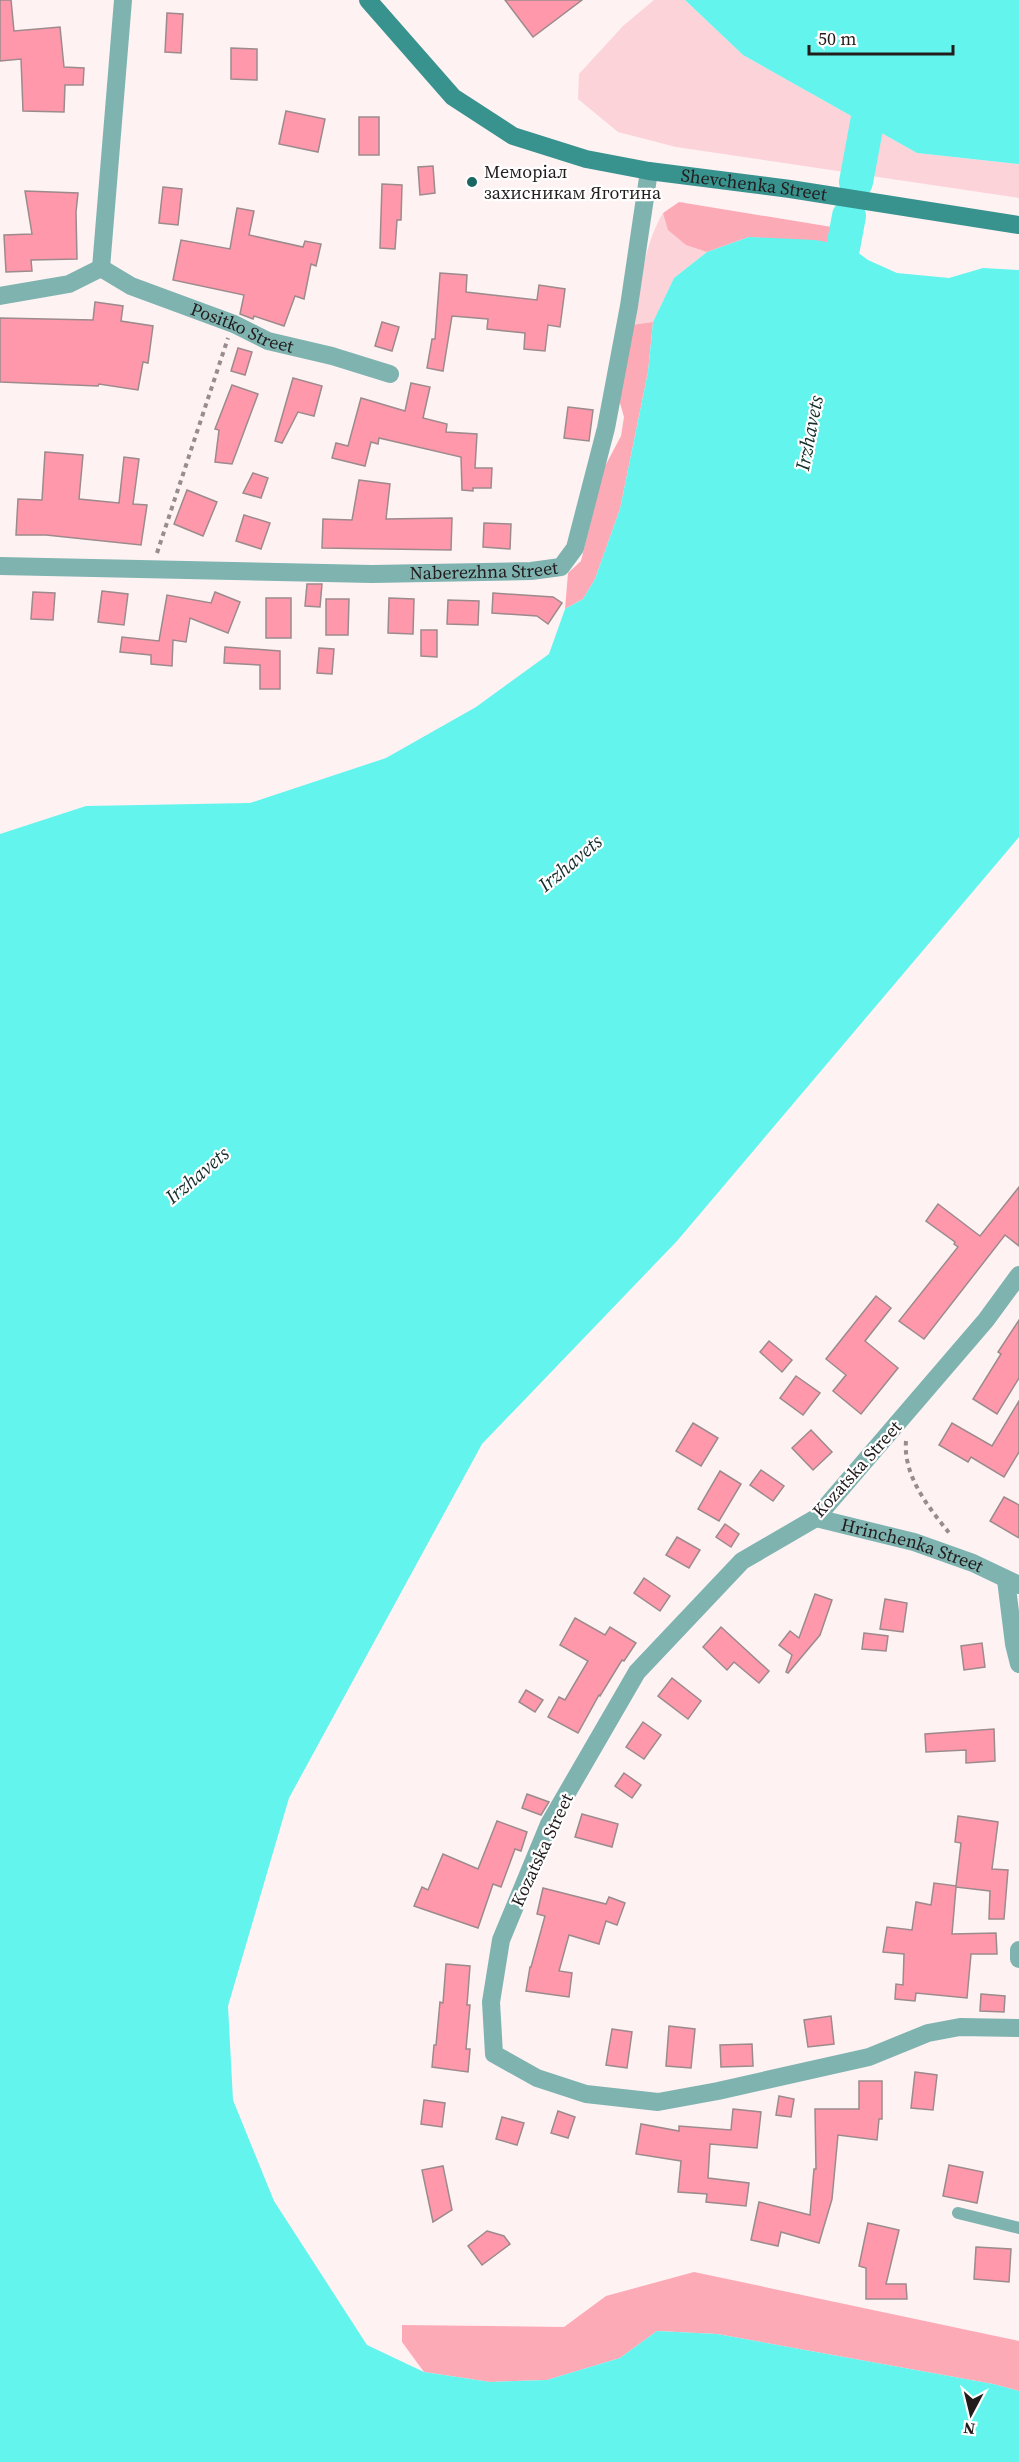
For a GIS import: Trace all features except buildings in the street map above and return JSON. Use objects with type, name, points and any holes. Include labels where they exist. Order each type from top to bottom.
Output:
[{"type":"street","points":[[0,296],[69,284],[101,268],[123,0]]},
{"type":"street","name":"Shevchenka Street","points":[[368,0],[453,97],[513,136],[586,159],[648,171],[790,189],[1019,225]]},
{"type":"street","name":"Naberezhna Street","points":[[0,566],[372,574],[531,571],[561,567],[575,548],[606,428],[629,306],[648,171]]},
{"type":"street","name":"Positko Street","points":[[101,268],[130,286],[234,324],[268,341],[332,356],[390,374]]},
{"type":"street","name":"Kozatska Street","points":[[1019,1275],[986,1320],[816,1518],[742,1561],[637,1672],[549,1824],[501,1940],[491,2002],[495,2054],[537,2078],[586,2094],[658,2102],[870,2057],[928,2033],[960,2027],[1019,2028]]},
{"type":"street","name":"Hrinchenka Street","points":[[816,1518],[914,1542],[973,1563],[1012,1582],[1019,1664]]},
{"type":"street","points":[[1019,1950],[1019,1959]]},
{"type":"lane","points":[[958,2213],[1019,2228]]},
{"type":"path","points":[[152,569],[234,324]]},
{"type":"path","points":[[909,1412],[904,1457],[910,1475],[952,1537]]},
{"type":"shaded area","points":[[654,0],[685,0],[743,55],[917,153],[1019,164],[1019,198],[676,147],[618,132],[578,99],[579,74],[623,26]]},
{"type":"shaded area","points":[[679,202],[838,228],[840,235],[835,244],[749,237],[707,252],[686,245],[668,230],[663,213]]},
{"type":"shaded area","points":[[663,213],[674,234],[691,246],[707,252],[674,278],[653,322],[631,325],[651,239]]},
{"type":"shaded area","points":[[653,322],[648,372],[620,509],[595,579],[583,599],[565,609],[568,573],[581,561],[604,468],[621,436],[624,417],[618,396],[631,325]]},
{"type":"shaded area","points":[[694,2272],[1019,2341],[1019,2391],[993,2384],[717,2334],[657,2331],[620,2358],[547,2380],[490,2382],[424,2372],[402,2342],[402,2325],[564,2327],[606,2296]]},
{"type":"water","points":[[685,0],[1019,0],[1019,164],[917,153],[743,55]]},
{"type":"water","points":[[749,237],[815,240],[849,246],[868,260],[897,273],[949,278],[983,268],[1019,270],[1019,837],[677,1241],[482,1444],[289,1798],[228,2006],[233,2100],[274,2201],[367,2345],[424,2372],[490,2382],[547,2380],[620,2358],[657,2331],[717,2334],[993,2384],[1019,2391],[1019,2462],[0,2462],[0,834],[86,806],[250,803],[386,758],[476,707],[549,654],[565,609],[583,599],[595,579],[620,509],[648,372],[653,322],[674,278],[707,252]]},
{"type":"waterway","name":"Irzhavets","points":[[856,182],[890,0]]},
{"type":"waterway","name":"Irzhavets","points":[[835,291],[849,216]]},
{"type":"place","name":"Меморіал захисникам Яготина","points":[[472,182]]}]
